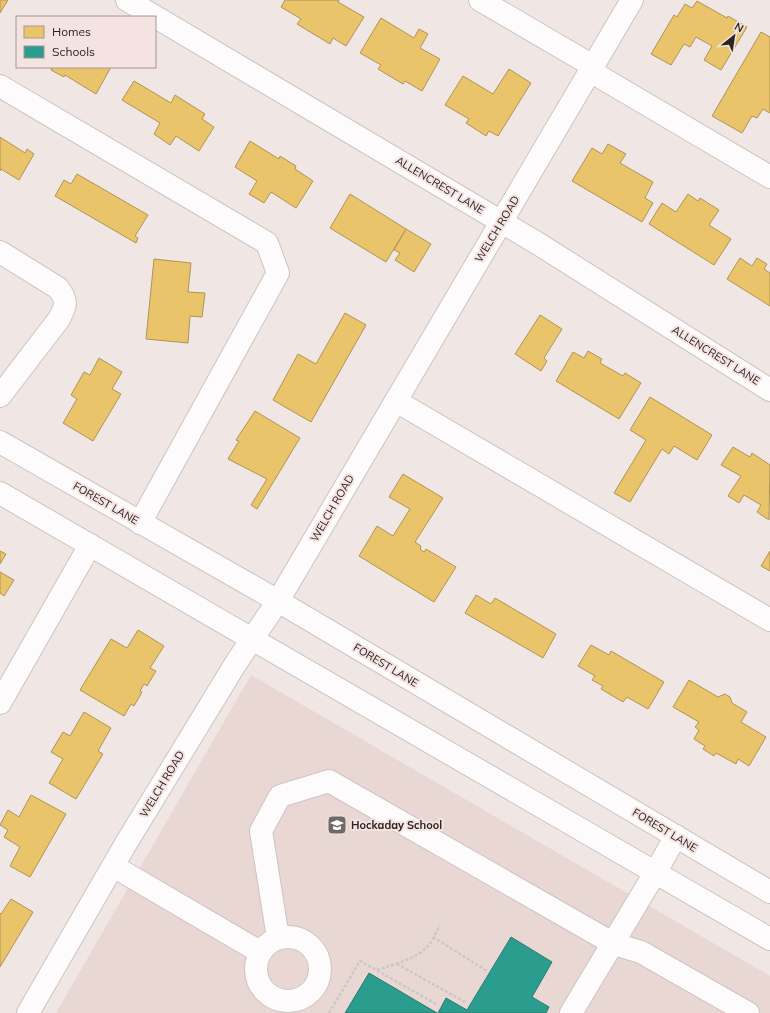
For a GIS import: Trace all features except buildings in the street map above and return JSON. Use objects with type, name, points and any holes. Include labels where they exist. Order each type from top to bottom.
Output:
[{"type":"street","name":"ALLENCREST LANE","points":[[127,0],[154,16]]},
{"type":"street","points":[[480,0],[770,177]]},
{"type":"street","name":"WELCH ROAD","points":[[28,1013],[113,866],[236,664],[278,601],[632,0]]},
{"type":"street","name":"ALLENCREST LANE","points":[[156,17],[502,221],[770,390]]},
{"type":"street","points":[[0,86],[267,243],[278,273],[140,523]]},
{"type":"street","points":[[0,252],[58,288],[64,296],[66,307],[59,319],[0,396]]},
{"type":"street","points":[[396,401],[770,620]]},
{"type":"street","name":"FOREST LANE","points":[[0,442],[278,601],[770,892]]},
{"type":"street","points":[[0,493],[770,940]]},
{"type":"street","points":[[0,703],[90,545]]},
{"type":"street","points":[[278,938],[260,831],[280,796],[330,781],[614,944],[641,952],[748,1013]]},
{"type":"street","points":[[571,1013],[614,944],[676,836]]},
{"type":"street","points":[[113,866],[260,952]]},
{"type":"street","points":[[289,936],[299,939],[308,944],[320,961],[318,982],[312,991],[304,997],[294,1001],[283,1001],[273,998],[258,982],[256,962],[260,952],[271,941],[278,938],[289,936]]},
{"type":"path","points":[[377,970],[397,964],[420,953],[429,945],[440,925]]},
{"type":"path","points":[[433,937],[487,970]]},
{"type":"path","points":[[330,1013],[360,961],[438,1005]]},
{"type":"path","points":[[397,964],[466,1002]]},
{"type":"shaded area","name":"Hockaday School","points":[[251,675],[770,976],[770,1013],[56,1013]]},
{"type":"place","name":"Hockaday School","points":[[337,825]]}]
